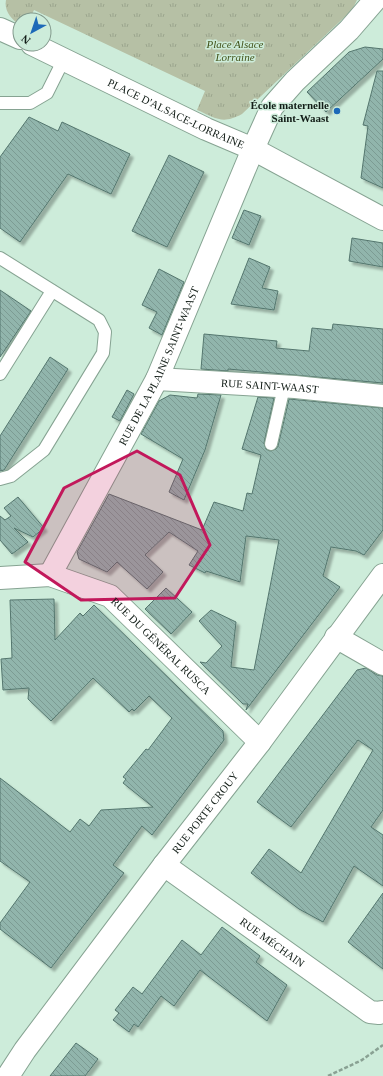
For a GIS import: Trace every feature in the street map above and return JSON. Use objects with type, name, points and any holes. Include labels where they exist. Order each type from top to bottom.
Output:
[{"type":"street","name":"PLACE D'ALSACE-LORRAINE","points":[[48,52],[206,129],[253,150],[272,107],[295,81],[349,30],[376,8]]},
{"type":"street","points":[[0,29],[12,34]]},
{"type":"street","points":[[253,150],[383,219]]},
{"type":"street","name":"RUE DE LA PLAINE SAINT-WAAST","points":[[50,575],[157,379],[253,150]]},
{"type":"street","name":"RUE SAINT-WAAST","points":[[157,379],[284,387],[383,396]]},
{"type":"street","name":"RUE DU GÉNÉRAL RUSCA","points":[[0,578],[50,575],[110,596],[260,742]]},
{"type":"street","name":"RUE PORTE CROUY","points":[[8,1076],[25,1050],[164,865],[260,742],[383,575]]},
{"type":"street","points":[[336,637],[383,664]]},
{"type":"street","name":"RUE MÉCHAIN","points":[[164,865],[370,1012],[383,1012]]},
{"type":"lane","points":[[0,103],[30,103],[47,93],[64,60]]},
{"type":"lane","points":[[0,258],[99,320],[105,332],[103,353],[44,450],[11,476],[0,479]]},
{"type":"lane","points":[[0,374],[52,291]]},
{"type":"lane","points":[[271,444],[284,387]]},
{"type":"path","points":[[328,1076],[362,1060],[383,1045]]},
{"type":"highlighted area","points":[[137,451],[180,475],[210,545],[175,598],[81,600],[25,562],[64,488]]},
{"type":"green space","name":"Place Alsace Lorraine","points":[[6,0],[357,0],[352,10],[242,114],[224,120],[214,118],[197,110],[205,91],[52,19],[52,12],[38,12],[34,10],[33,12],[12,12],[12,18],[7,11]]},
{"type":"building","points":[[365,47],[383,49],[383,59],[326,112],[307,92],[349,52]]},
{"type":"building","points":[[377,71],[383,71],[383,188],[361,178],[368,126],[363,125]]},
{"type":"building","points":[[29,117],[58,131],[62,122],[130,154],[111,194],[68,174],[20,242],[0,228],[0,157]]},
{"type":"building","points":[[169,155],[204,172],[167,247],[132,231]]},
{"type":"building","points":[[244,210],[261,216],[249,245],[232,238]]},
{"type":"building","points":[[352,238],[383,243],[383,267],[349,261]]},
{"type":"building","points":[[249,258],[270,267],[262,288],[278,291],[274,310],[231,304]]},
{"type":"building","points":[[159,269],[184,282],[162,335],[149,328],[157,312],[142,305]]},
{"type":"building","points":[[0,290],[31,311],[0,357]]},
{"type":"building","points":[[333,324],[383,329],[383,383],[228,369],[228,371],[201,369],[204,334],[277,341],[276,348],[309,351],[312,328],[332,330]]},
{"type":"building","points":[[50,357],[68,369],[4,470],[0,471],[0,436]]},
{"type":"building","points":[[127,390],[134,394],[120,421],[112,417]]},
{"type":"building","points":[[198,394],[221,395],[205,450],[184,500],[169,492],[183,459],[141,434],[159,401],[170,395],[197,398]]},
{"type":"building","points":[[258,397],[274,398],[264,443],[266,449],[270,451],[276,449],[278,446],[289,399],[383,408],[383,530],[364,555],[356,551],[331,547],[323,576],[340,587],[246,710],[248,704],[243,704],[200,662],[206,663],[222,646],[199,621],[211,610],[236,622],[231,667],[254,670],[279,540],[246,536],[240,582],[206,571],[205,573],[189,565],[198,551],[169,532],[145,555],[163,572],[147,589],[117,562],[107,572],[79,559],[77,552],[109,494],[202,530],[214,502],[243,511],[247,493],[252,494],[261,455],[242,449]]},
{"type":"building","points":[[18,497],[44,528],[33,537],[14,528],[28,542],[12,554],[0,540],[0,516],[5,520],[11,516],[4,508]]},
{"type":"building","points":[[166,588],[192,612],[171,634],[145,609]]},
{"type":"building","points":[[54,599],[55,640],[80,613],[83,616],[94,605],[223,731],[224,740],[152,835],[142,826],[113,865],[124,873],[51,968],[0,929],[0,923],[30,882],[0,861],[0,778],[70,832],[80,819],[89,826],[101,810],[153,807],[123,783],[126,779],[123,777],[146,749],[148,750],[172,718],[149,696],[134,711],[132,709],[129,712],[93,678],[51,721],[28,699],[29,688],[3,690],[1,659],[12,658],[10,600]]},
{"type":"building","points":[[366,668],[377,675],[383,676],[383,810],[371,827],[383,835],[383,886],[354,866],[323,922],[299,909],[251,873],[269,849],[301,873],[373,750],[358,740],[291,827],[257,802],[357,670]]},
{"type":"building","points":[[383,893],[383,969],[348,942]]},
{"type":"building","points":[[222,927],[260,956],[256,962],[287,985],[267,1021],[200,970],[174,1006],[161,996],[138,1027],[134,1024],[129,1032],[113,1020],[119,1013],[115,1010],[133,987],[142,994],[182,940],[201,955]]},
{"type":"building","points":[[76,1043],[98,1059],[85,1076],[50,1076]]},
{"type":"place","name":"École maternelle Saint-Waast","points":[[337,111]]}]
